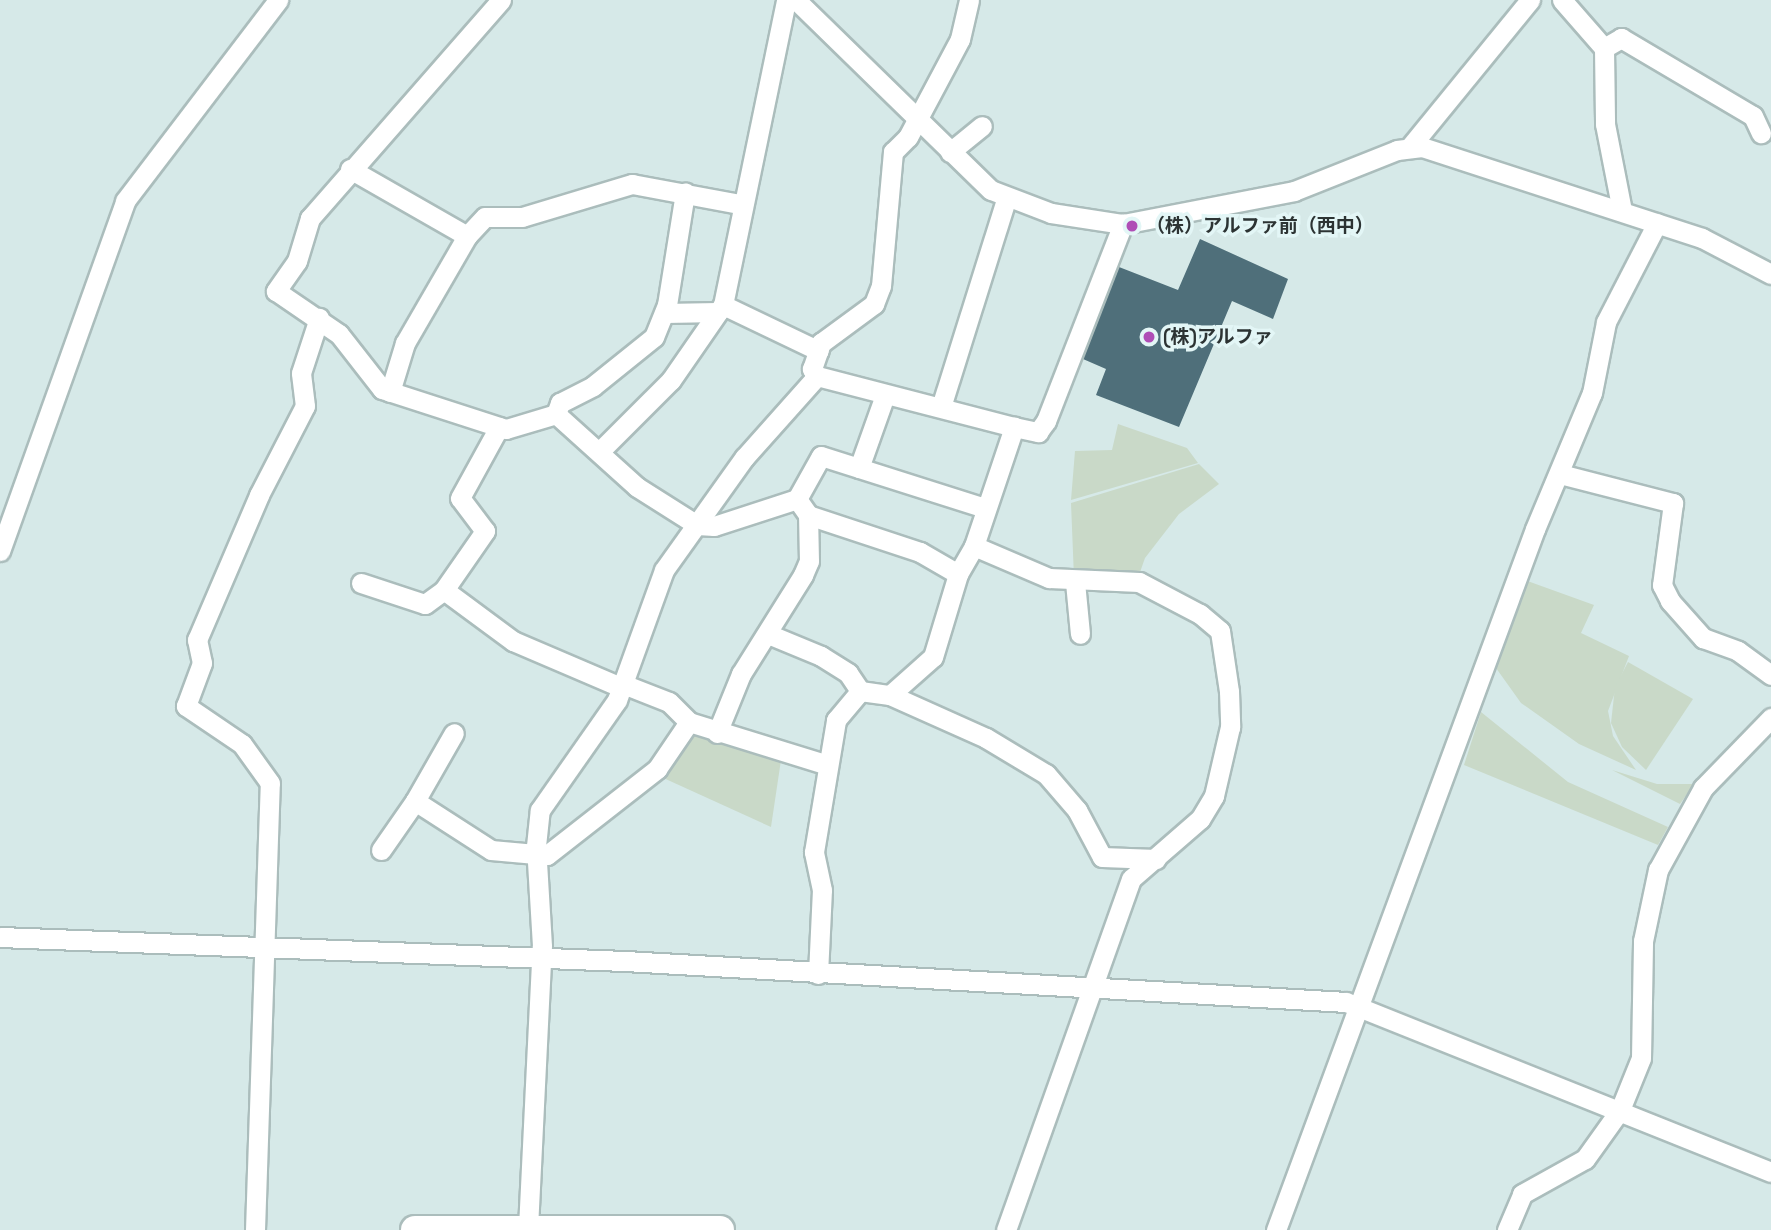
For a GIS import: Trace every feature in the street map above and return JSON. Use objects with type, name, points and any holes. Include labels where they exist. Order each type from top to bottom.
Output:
[{"type":"street","points":[[0,551],[125,201],[278,0]]},
{"type":"street","points":[[500,0],[310,218],[297,261],[276,291],[339,334],[360,367],[390,392],[499,427],[556,414]]},
{"type":"street","points":[[601,450],[671,380],[720,308],[740,204],[786,0]]},
{"type":"street","points":[[796,0],[950,152],[1006,200],[1074,218],[1123,224],[1294,191],[1410,147],[1530,0]]},
{"type":"street","points":[[969,0],[960,39],[917,118],[893,152],[881,286],[874,304],[818,351],[812,369],[817,376],[885,395],[1038,432],[1046,421],[1123,224]]},
{"type":"street","points":[[1562,0],[1604,48],[1605,124],[1622,211]]},
{"type":"street","points":[[1604,48],[1621,38],[1753,116],[1761,133]]},
{"type":"street","points":[[950,152],[982,126]]},
{"type":"street","points":[[1410,147],[1492,166],[1702,238],[1771,274]]},
{"type":"street","points":[[350,169],[467,236]]},
{"type":"street","points":[[390,392],[405,343],[467,236],[485,216],[522,217],[598,190],[632,184],[740,204]]},
{"type":"street","points":[[556,414],[560,403],[642,350],[665,313],[685,192]]},
{"type":"street","points":[[941,407],[1006,200]]},
{"type":"street","points":[[1276,1230],[1362,1008],[1484,668],[1592,393],[1606,322],[1657,223]]},
{"type":"street","points":[[665,313],[720,308],[818,351]]},
{"type":"street","points":[[255,1230],[270,783],[242,744],[186,706],[202,663],[197,640],[258,495],[305,405],[301,373],[318,318]]},
{"type":"street","points":[[528,1228],[541,960],[536,856],[540,810],[622,685],[664,570],[744,458],[817,376]]},
{"type":"street","points":[[859,468],[885,395]]},
{"type":"street","points":[[556,414],[601,450],[637,486],[697,525],[714,526],[803,507],[920,552],[958,574]]},
{"type":"street","points":[[361,583],[425,604],[444,590],[485,531],[460,498],[499,427]]},
{"type":"street","points":[[890,695],[933,657],[958,574],[974,545],[1014,427]]},
{"type":"street","points":[[717,733],[741,674],[768,634],[808,561],[803,507],[821,456],[985,508]]},
{"type":"street","points":[[1560,474],[1673,503],[1662,585],[1670,601],[1703,638],[1738,651],[1771,675]]},
{"type":"street","points":[[974,545],[1049,578],[1075,582],[1112,578],[1139,582],[1216,624],[1220,631],[1230,727],[1214,796],[1200,819],[1131,879],[1006,1230]]},
{"type":"street","points":[[1075,582],[1080,634]]},
{"type":"street","points":[[444,590],[513,641],[669,702],[689,722],[717,733],[828,765]]},
{"type":"street","points":[[768,634],[839,667],[860,691],[890,695],[986,738],[1046,774],[1065,791],[1102,857],[1156,859]]},
{"type":"street","points":[[818,974],[822,890],[814,852],[836,720],[860,691]]},
{"type":"street","points":[[1507,1230],[1522,1194],[1585,1159],[1620,1110],[1641,1058],[1643,941],[1658,870],[1703,788],[1771,718]]},
{"type":"street","points":[[415,801],[491,850],[547,855],[657,769],[689,722]]},
{"type":"street","points":[[382,850],[415,801],[454,733]]},
{"type":"street","points":[[0,937],[541,960],[1346,1002],[1771,1172]]},
{"type":"street","points":[[415,1230],[720,1230]]},
{"type":"green space","points":[[1118,424],[1187,448],[1198,463],[1071,500],[1075,451],[1112,450]]},
{"type":"green space","points":[[1199,464],[1219,484],[1179,514],[1145,558],[1139,575],[1074,578],[1071,503]]},
{"type":"green space","points":[[1522,579],[1594,605],[1581,633],[1629,656],[1608,711],[1613,736],[1636,770],[1579,744],[1521,703],[1491,661]]},
{"type":"green space","points":[[1628,662],[1693,699],[1646,770],[1622,747],[1611,723],[1615,687]]},
{"type":"green space","points":[[1481,712],[1568,782],[1668,827],[1658,845],[1464,765]]},
{"type":"green space","points":[[691,727],[781,760],[771,827],[659,776]]},
{"type":"green space","points":[[1612,770],[1657,784],[1694,784],[1680,804]]},
{"type":"building","name":"(株)アルファ","points":[[1200,239],[1288,279],[1273,319],[1232,301],[1179,427],[1096,395],[1106,369],[1083,359],[1119,267],[1178,290]]},
{"type":"place","name":"（株）アルファ前（西中）","points":[[1132,226]]},
{"type":"place","name":"(株)アルファ","points":[[1149,337]]}]
